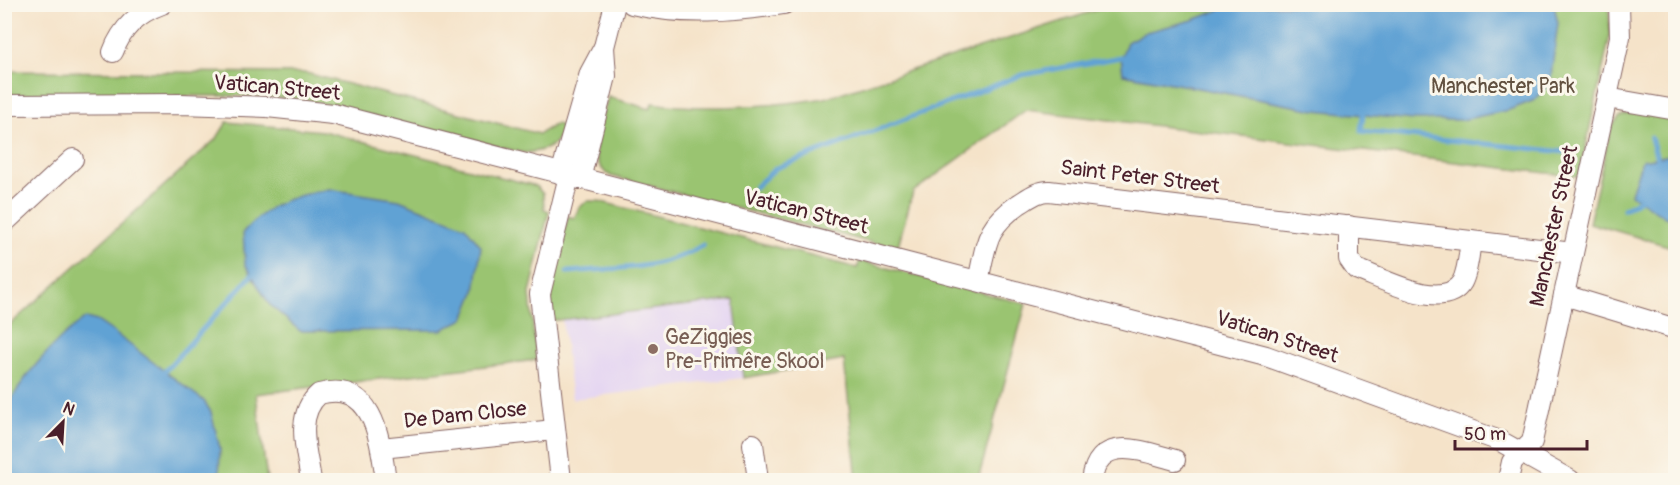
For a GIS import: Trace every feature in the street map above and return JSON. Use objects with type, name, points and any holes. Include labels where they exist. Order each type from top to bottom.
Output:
[{"type":"street","points":[[113,52],[117,40],[131,22],[147,10],[162,4]]},
{"type":"street","points":[[561,480],[540,294],[570,177],[590,73],[604,47],[615,4]]},
{"type":"street","points":[[632,4],[680,12],[784,4]]},
{"type":"street","name":"Manchester Street","points":[[1508,480],[1512,462],[1532,442],[1620,37],[1619,4]]},
{"type":"street","points":[[1606,98],[1676,110]]},
{"type":"street","name":"Vatican Street","points":[[4,105],[181,104],[267,107],[333,114],[1266,356],[1500,441],[1570,480]]},
{"type":"street","points":[[4,223],[74,159]]},
{"type":"street","name":"Saint Peter Street","points":[[978,281],[994,225],[1017,206],[1043,191],[1573,253]]},
{"type":"street","points":[[1349,226],[1349,259],[1356,268],[1436,296],[1450,293],[1460,284],[1471,241]]},
{"type":"street","points":[[1564,295],[1676,329]]},
{"type":"street","name":"De Dam Close","points":[[311,480],[303,423],[307,408],[319,394],[340,390],[361,401],[370,415],[381,448],[386,480]]},
{"type":"street","name":"De Dam Close","points":[[381,448],[554,430]]},
{"type":"street","points":[[753,444],[758,480]]},
{"type":"street","points":[[1092,480],[1099,461],[1122,448],[1175,460]]},
{"type":"shaded area","name":"GeZiggies Pre-Primêre Skool","points":[[735,300],[743,378],[572,399],[562,320]]},
{"type":"green space","points":[[6,4],[6,71],[306,73],[539,134],[556,124],[562,126],[554,144],[538,151],[524,153],[303,99],[247,96],[5,95]]},
{"type":"green space","name":"Manchester Park","points":[[1609,4],[1610,36],[1579,177],[1026,110],[913,192],[897,249],[611,176],[602,169],[597,160],[596,140],[608,97],[650,109],[652,103],[692,107],[738,106],[825,98],[1112,5]]},
{"type":"green space","points":[[1637,112],[1675,118],[1675,248],[1589,223],[1611,127],[1620,116]]},
{"type":"green space","points":[[227,122],[323,131],[536,186],[543,194],[544,209],[549,211],[530,293],[536,360],[256,394],[267,480],[5,480],[4,330],[217,138]]},
{"type":"green space","points":[[587,201],[598,201],[857,268],[860,261],[1026,304],[978,480],[857,480],[844,360],[743,378],[734,300],[550,321],[549,291],[568,216],[574,218],[579,208]]},
{"type":"water","points":[[1232,5],[1554,5],[1558,23],[1550,83],[1535,100],[1509,110],[1462,120],[1413,120],[1315,110],[1123,74],[1121,57],[1127,42],[1146,32],[1193,20]]},
{"type":"water","points":[[1675,156],[1675,220],[1665,217],[1631,194],[1642,160]]},
{"type":"water","points":[[329,189],[399,200],[465,226],[481,246],[475,292],[464,319],[442,330],[300,331],[269,304],[245,264],[243,232],[263,213],[282,202]]},
{"type":"water","points":[[86,318],[97,321],[112,331],[204,401],[211,412],[220,448],[219,480],[5,480],[5,419],[16,392],[50,349]]},
{"type":"waterway","points":[[755,187],[776,168],[1022,75],[1121,57]]},
{"type":"waterway","points":[[1363,115],[1361,131],[1565,152]]},
{"type":"waterway","points":[[1651,138],[1658,162]]},
{"type":"waterway","points":[[1624,209],[1645,196]]},
{"type":"waterway","points":[[567,272],[654,264],[671,260],[703,245]]},
{"type":"waterway","points":[[165,371],[252,275]]},
{"type":"place","name":"GeZiggies Pre-Primêre Skool","points":[[653,349]]}]
